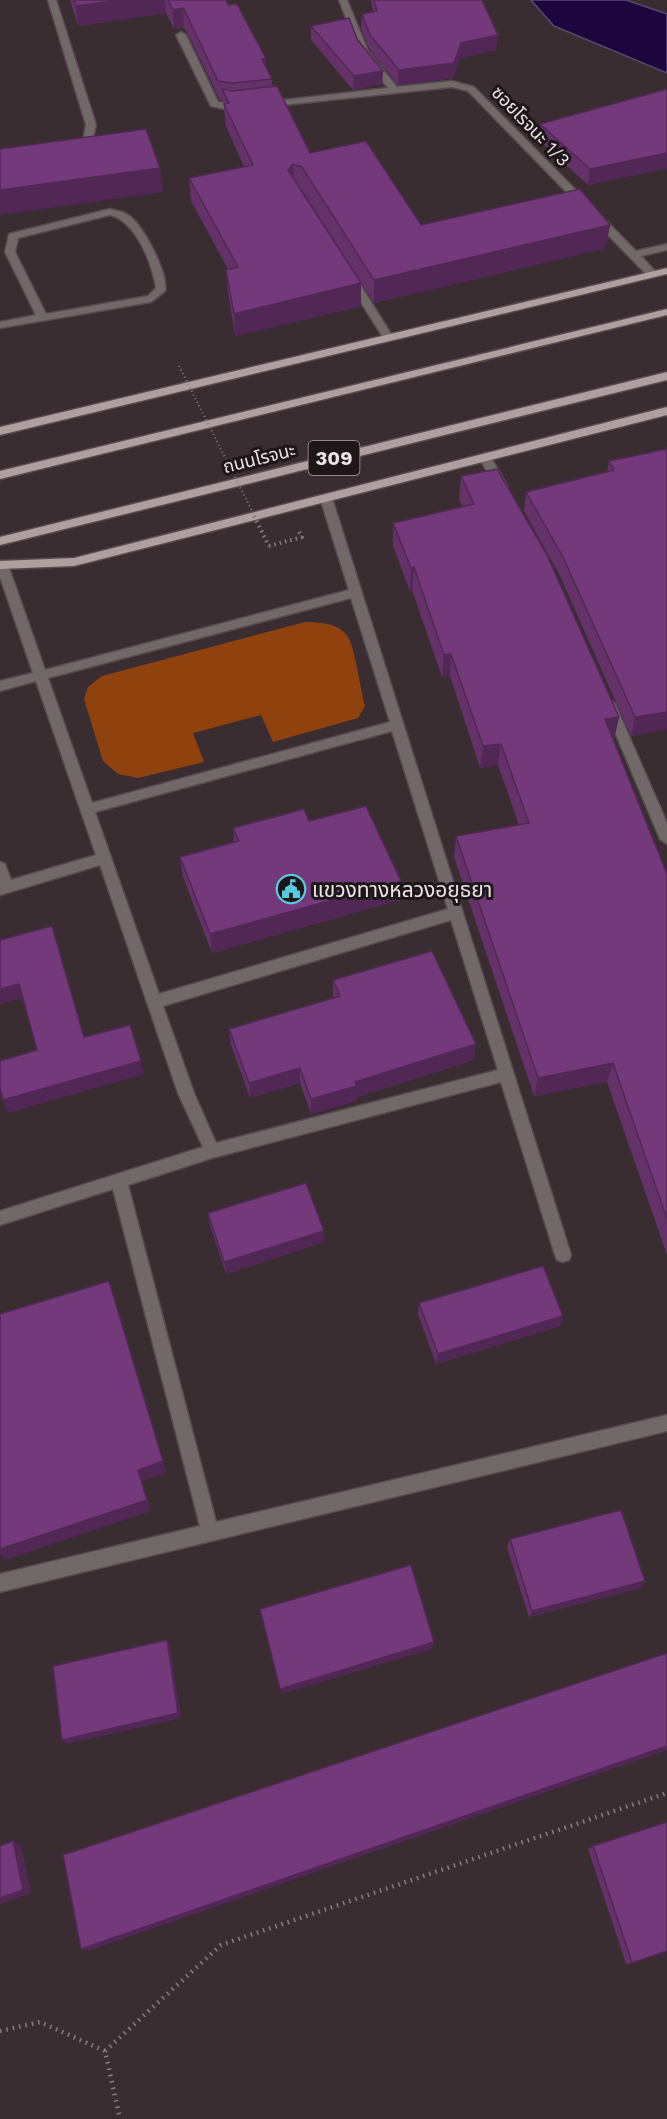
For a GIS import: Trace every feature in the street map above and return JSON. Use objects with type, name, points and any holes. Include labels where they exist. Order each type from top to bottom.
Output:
[{"type":"main road","points":[[0,431],[667,271]]},
{"type":"main road","points":[[0,475],[667,312]]},
{"type":"main road","name":"ถนนโรจนะ","points":[[0,541],[667,376]]},
{"type":"main road","points":[[1,565],[74,562],[667,411]]},
{"type":"street","points":[[52,0],[91,125],[88,143],[70,150]]},
{"type":"street","points":[[343,0],[364,51],[395,91]]},
{"type":"street","name":"ซอยโรจนะ 1/3","points":[[181,35],[214,104],[234,108],[452,84],[471,89],[652,274]]},
{"type":"street","points":[[0,325],[151,299],[161,290],[161,279],[135,228],[125,217],[110,212],[13,236],[10,252],[42,316]]},
{"type":"street","points":[[634,255],[667,247]]},
{"type":"street","points":[[345,269],[388,337]]},
{"type":"street","points":[[485,457],[507,497]]},
{"type":"street","points":[[326,498],[454,913],[563,1255]]},
{"type":"street","points":[[1,565],[186,1093],[212,1152]]},
{"type":"street","points":[[0,686],[355,593]]},
{"type":"street","points":[[606,696],[667,839]]},
{"type":"street","points":[[88,809],[396,725]]},
{"type":"street","points":[[0,868],[3,888],[105,858]]},
{"type":"street","points":[[154,1002],[454,913]]},
{"type":"street","points":[[0,1218],[212,1152],[505,1075]]},
{"type":"street","points":[[119,1181],[210,1532]]},
{"type":"street","points":[[0,1583],[667,1423]]},
{"type":"path","points":[[179,366],[269,546],[302,537]]},
{"type":"path","points":[[105,2051],[220,1945],[667,1793]]},
{"type":"path","points":[[0,2031],[40,2022],[105,2051]]},
{"type":"path","points":[[105,2051],[120,2105],[120,2119]]},
{"type":"shaded area","points":[[531,0],[626,0],[667,14],[667,73],[554,26]]},
{"type":"shaded area","points":[[305,622],[334,626],[348,637],[365,706],[358,718],[273,742],[261,715],[193,733],[204,762],[138,778],[118,774],[103,761],[84,699],[88,687],[102,676]]},
{"type":"building","points":[[74,0],[120,0],[76,6]]},
{"type":"building","points":[[168,0],[226,0],[228,5],[237,4],[266,59],[262,59],[272,79],[233,83],[218,81],[183,8],[173,10]]},
{"type":"building","points":[[374,0],[482,0],[498,35],[461,43],[454,63],[399,70],[370,35],[362,14],[377,11]]},
{"type":"building","points":[[349,18],[357,39],[383,71],[354,76],[311,26]]},
{"type":"building","points":[[277,86],[310,153],[366,141],[421,225],[580,189],[610,225],[374,280],[302,167],[293,164],[288,170],[361,283],[234,314],[226,270],[238,267],[189,178],[253,165],[224,104],[229,103],[222,89],[233,91]]},
{"type":"building","points":[[667,89],[667,153],[590,169],[540,124]]},
{"type":"building","points":[[146,129],[160,168],[0,190],[0,149]]},
{"type":"building","points":[[667,449],[667,712],[635,717],[563,557],[526,492],[614,470],[609,461]]},
{"type":"building","points":[[497,469],[547,555],[619,717],[605,719],[667,874],[667,1219],[613,1063],[538,1078],[456,836],[529,823],[501,744],[483,746],[451,654],[444,655],[414,567],[411,568],[393,523],[474,504],[461,476]]},
{"type":"building","name":"แขวงทางหลวงอยุธยา","points":[[366,806],[401,881],[210,934],[180,857],[239,841],[233,828],[304,809],[309,821]]},
{"type":"building","points":[[52,926],[84,1037],[130,1025],[141,1061],[3,1100],[0,1088],[0,1061],[37,1050],[19,984],[0,989],[0,940]]},
{"type":"building","points":[[432,951],[476,1044],[355,1082],[357,1086],[311,1099],[300,1068],[249,1083],[229,1029],[340,996],[333,980]]},
{"type":"building","points":[[306,1183],[324,1231],[224,1262],[208,1213]]},
{"type":"building","points":[[543,1266],[563,1316],[438,1354],[419,1303]]},
{"type":"building","points":[[109,1281],[163,1461],[138,1470],[147,1500],[0,1549],[0,1314]]},
{"type":"building","points":[[621,1510],[645,1581],[532,1611],[510,1539]]},
{"type":"building","points":[[411,1565],[434,1642],[280,1689],[260,1609]]},
{"type":"building","points":[[167,1640],[178,1713],[62,1740],[53,1666]]},
{"type":"building","points":[[667,1653],[667,1746],[81,1949],[63,1855]]},
{"type":"building","points":[[667,1822],[667,1951],[632,1963],[593,1846]]},
{"type":"building","points":[[13,1841],[23,1890],[0,1898],[0,1846]]},
{"type":"place","name":"แขวงทางหลวงอยุธยา","points":[[291,889]]}]
